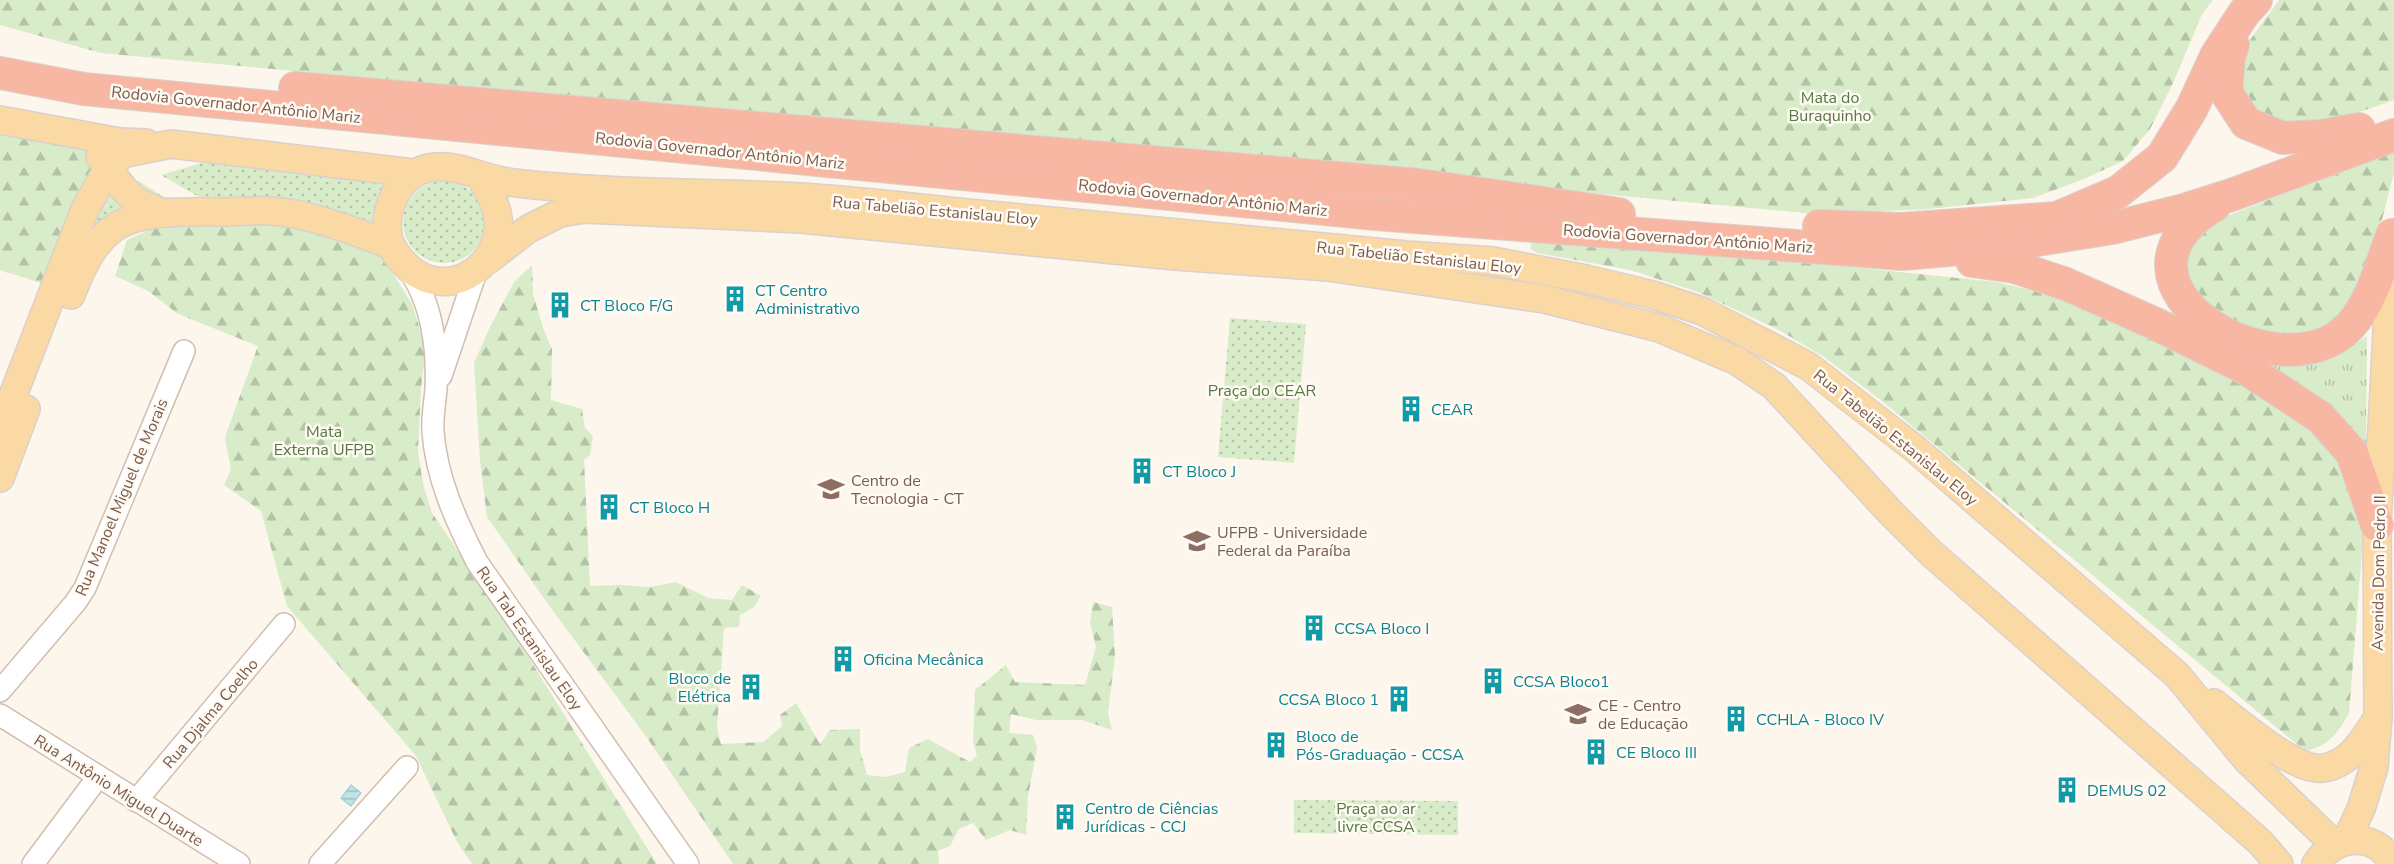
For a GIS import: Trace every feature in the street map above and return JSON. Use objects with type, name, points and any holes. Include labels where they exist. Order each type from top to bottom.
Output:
[{"type":"highway","points":[[2250,7],[2229,56],[2226,92],[2246,123],[2283,138],[2380,129]]},
{"type":"highway","points":[[2057,218],[2118,192],[2162,157],[2192,108],[2216,56],[2250,7]]},
{"type":"highway","name":"Rodovia Governador Antônio Mariz","points":[[0,51],[70,65],[194,79],[1419,185],[1625,214],[1901,229],[2057,218],[2168,196],[2380,129]]},
{"type":"highway","name":"Rodovia Governador Antônio Mariz","points":[[0,73],[84,89],[1352,212],[1903,254],[2006,245],[2112,228],[2184,210],[2234,194],[2380,129]]},
{"type":"highway","points":[[2234,194],[2193,221],[2180,237],[2173,254],[2172,269],[2175,286],[2182,300],[2192,311],[2222,332],[2249,344],[2276,349],[2302,349],[2336,338],[2350,327],[2360,313],[2371,291],[2393,231]]},
{"type":"highway","points":[[1903,254],[2015,267],[2066,284],[2245,368],[2320,417],[2352,453],[2378,525]]},
{"type":"main road","points":[[0,120],[120,142],[171,144],[413,172],[431,166],[447,167],[480,177],[495,203],[499,220],[497,238],[480,267],[462,280],[447,282],[432,280],[417,274],[397,254],[317,220],[273,211],[166,213],[121,224],[111,230],[93,250],[80,271],[0,478]]},
{"type":"main road","points":[[71,134],[90,146],[126,195],[152,209],[166,213]]},
{"type":"main road","points":[[0,429],[86,209],[108,169],[122,154],[171,144]]},
{"type":"main road","points":[[397,254],[388,230],[391,205],[393,197],[413,172]]},
{"type":"main road","name":"Rua Tabelião Estanislau Eloy","points":[[480,177],[507,182],[588,189],[803,197],[1406,255],[1493,261],[1653,294],[1702,311],[1808,366],[1914,447],[2177,675],[2247,760],[2340,843]]},
{"type":"main road","name":"Rua Tabelião Estanislau Eloy","points":[[480,267],[528,229],[560,213],[585,209],[801,219],[1175,256],[1328,267],[1545,299],[1659,328],[1737,361],[1774,386],[1931,553],[2261,843],[2279,864]]},
{"type":"main road","name":"Avenida Dom Pedro II","points":[[2340,843],[2369,789],[2374,767],[2378,718],[2378,525],[2393,231]]},
{"type":"main road","points":[[2177,675],[2279,753],[2316,769],[2326,768],[2342,761],[2356,750],[2378,718]]},
{"type":"main road","points":[[2316,864],[2322,854],[2340,843],[2362,840],[2376,845],[2388,855],[2393,864]]},
{"type":"street","name":"Rua Tab Estanislau Eloy","points":[[397,254],[419,282],[436,351],[433,430],[441,473],[455,520],[477,562],[688,864]]},
{"type":"street","name":"Rua Tab Estanislau Eloy","points":[[436,388],[480,267]]},
{"type":"street","name":"Rua Manoel Miguel de Morais","points":[[0,691],[75,603],[85,588],[184,351]]},
{"type":"street","name":"Rua Djalma Coelho","points":[[136,801],[284,624]]},
{"type":"street","name":"Rua Antônio Miguel Duarte","points":[[0,715],[230,862]]},
{"type":"street","points":[[320,864],[407,766]]},
{"type":"street","points":[[33,864],[98,777]]},
{"type":"green space","name":"Mata do Buraquinho","points":[[0,0],[2213,0],[2202,14],[2174,81],[2150,129],[2123,161],[2084,179],[2033,198],[1929,209],[1815,214],[101,53],[0,25]]},
{"type":"green space","points":[[2279,0],[2394,0],[2394,100],[2326,121],[2309,123],[2274,122],[2251,111],[2241,101],[2242,51]]},
{"type":"green space","points":[[0,128],[89,147],[99,171],[44,284],[0,270]]},
{"type":"green space","points":[[2394,151],[2394,173],[2369,270],[2348,314],[2323,332],[2261,339],[2192,307],[2183,248],[2209,223]]},
{"type":"green space","points":[[201,163],[265,164],[322,172],[384,185],[373,228],[197,196],[161,175]]},
{"type":"green space","points":[[139,181],[168,200],[82,242],[111,195],[129,183]]},
{"type":"green space","points":[[444,181],[460,184],[473,193],[482,206],[485,222],[482,238],[473,251],[460,260],[444,263],[428,260],[415,251],[406,238],[403,222],[406,206],[415,193],[428,184]]},
{"type":"green space","name":"Mata Externa UFPB","points":[[238,220],[292,225],[363,246],[382,256],[412,304],[426,349],[421,388],[418,451],[423,484],[432,513],[509,626],[657,864],[472,864],[457,842],[416,756],[287,606],[261,511],[224,485],[231,470],[225,437],[258,346],[178,314],[148,291],[115,276],[127,240],[153,228],[191,222]]},
{"type":"green space","points":[[1533,238],[1784,260],[1996,282],[2065,298],[2221,364],[2316,431],[2357,487],[2364,527],[2349,713],[2345,720],[2327,742],[2305,751],[1882,401],[1824,357],[1779,330],[1698,292],[1630,270],[1537,253],[1530,248]]},
{"type":"green space","points":[[532,265],[533,294],[552,349],[551,400],[582,409],[585,428],[593,436],[590,455],[584,460],[590,586],[650,587],[676,582],[708,598],[732,600],[742,585],[761,596],[753,608],[740,615],[739,627],[724,628],[717,727],[721,744],[763,742],[782,726],[780,715],[796,703],[820,744],[830,730],[860,729],[860,750],[867,775],[886,777],[905,772],[909,748],[928,739],[970,762],[977,756],[973,741],[975,690],[1006,665],[1015,682],[1085,685],[1096,647],[1090,623],[1093,602],[1112,607],[1115,656],[1108,713],[1112,730],[1082,720],[1036,720],[1011,714],[1009,733],[1033,735],[1037,748],[1028,796],[1026,835],[1010,830],[986,840],[973,823],[959,829],[950,846],[938,851],[939,864],[733,864],[645,735],[487,517],[480,460],[474,363],[514,282]]},
{"type":"green space","name":"Praça do CEAR","points":[[1230,318],[1306,324],[1294,463],[1218,457]]},
{"type":"green space","points":[[2367,336],[2366,447],[2238,357],[2274,364],[2303,365],[2336,354]]},
{"type":"green space","name":"Praça ao ar livre CCSA","points":[[1294,800],[1458,801],[1458,835],[1294,833]]},
{"type":"water","points":[[351,785],[361,793],[351,806],[341,798]]},
{"type":"place","name":"CT Centro Administrativo","points":[[735,299]]},
{"type":"place","name":"CT Bloco F/G","points":[[560,305]]},
{"type":"place","name":"CEAR","points":[[1411,409]]},
{"type":"place","name":"CT Bloco J","points":[[1142,471]]},
{"type":"place","name":"Centro de Tecnologia - CT","points":[[831,489]]},
{"type":"place","name":"CT Bloco H","points":[[609,507]]},
{"type":"place","name":"UFPB - Universidade Federal da Paraíba","points":[[1197,541]]},
{"type":"place","name":"CCSA Bloco I","points":[[1314,628]]},
{"type":"place","name":"Oficina Mecânica","points":[[843,659]]},
{"type":"place","name":"CCSA Bloco1","points":[[1493,681]]},
{"type":"place","name":"Bloco de Elétrica","points":[[751,687]]},
{"type":"place","name":"CCSA Bloco 1","points":[[1399,699]]},
{"type":"place","name":"CE - Centro de Educação","points":[[1578,714]]},
{"type":"place","name":"CCHLA - Bloco IV","points":[[1736,719]]},
{"type":"place","name":"Bloco de Pós-Graduação - CCSA","points":[[1276,745]]},
{"type":"place","name":"CE Bloco III","points":[[1596,752]]},
{"type":"place","name":"DEMUS 02","points":[[2067,790]]},
{"type":"place","name":"Centro de Ciências Jurídicas - CCJ","points":[[1065,817]]}]
